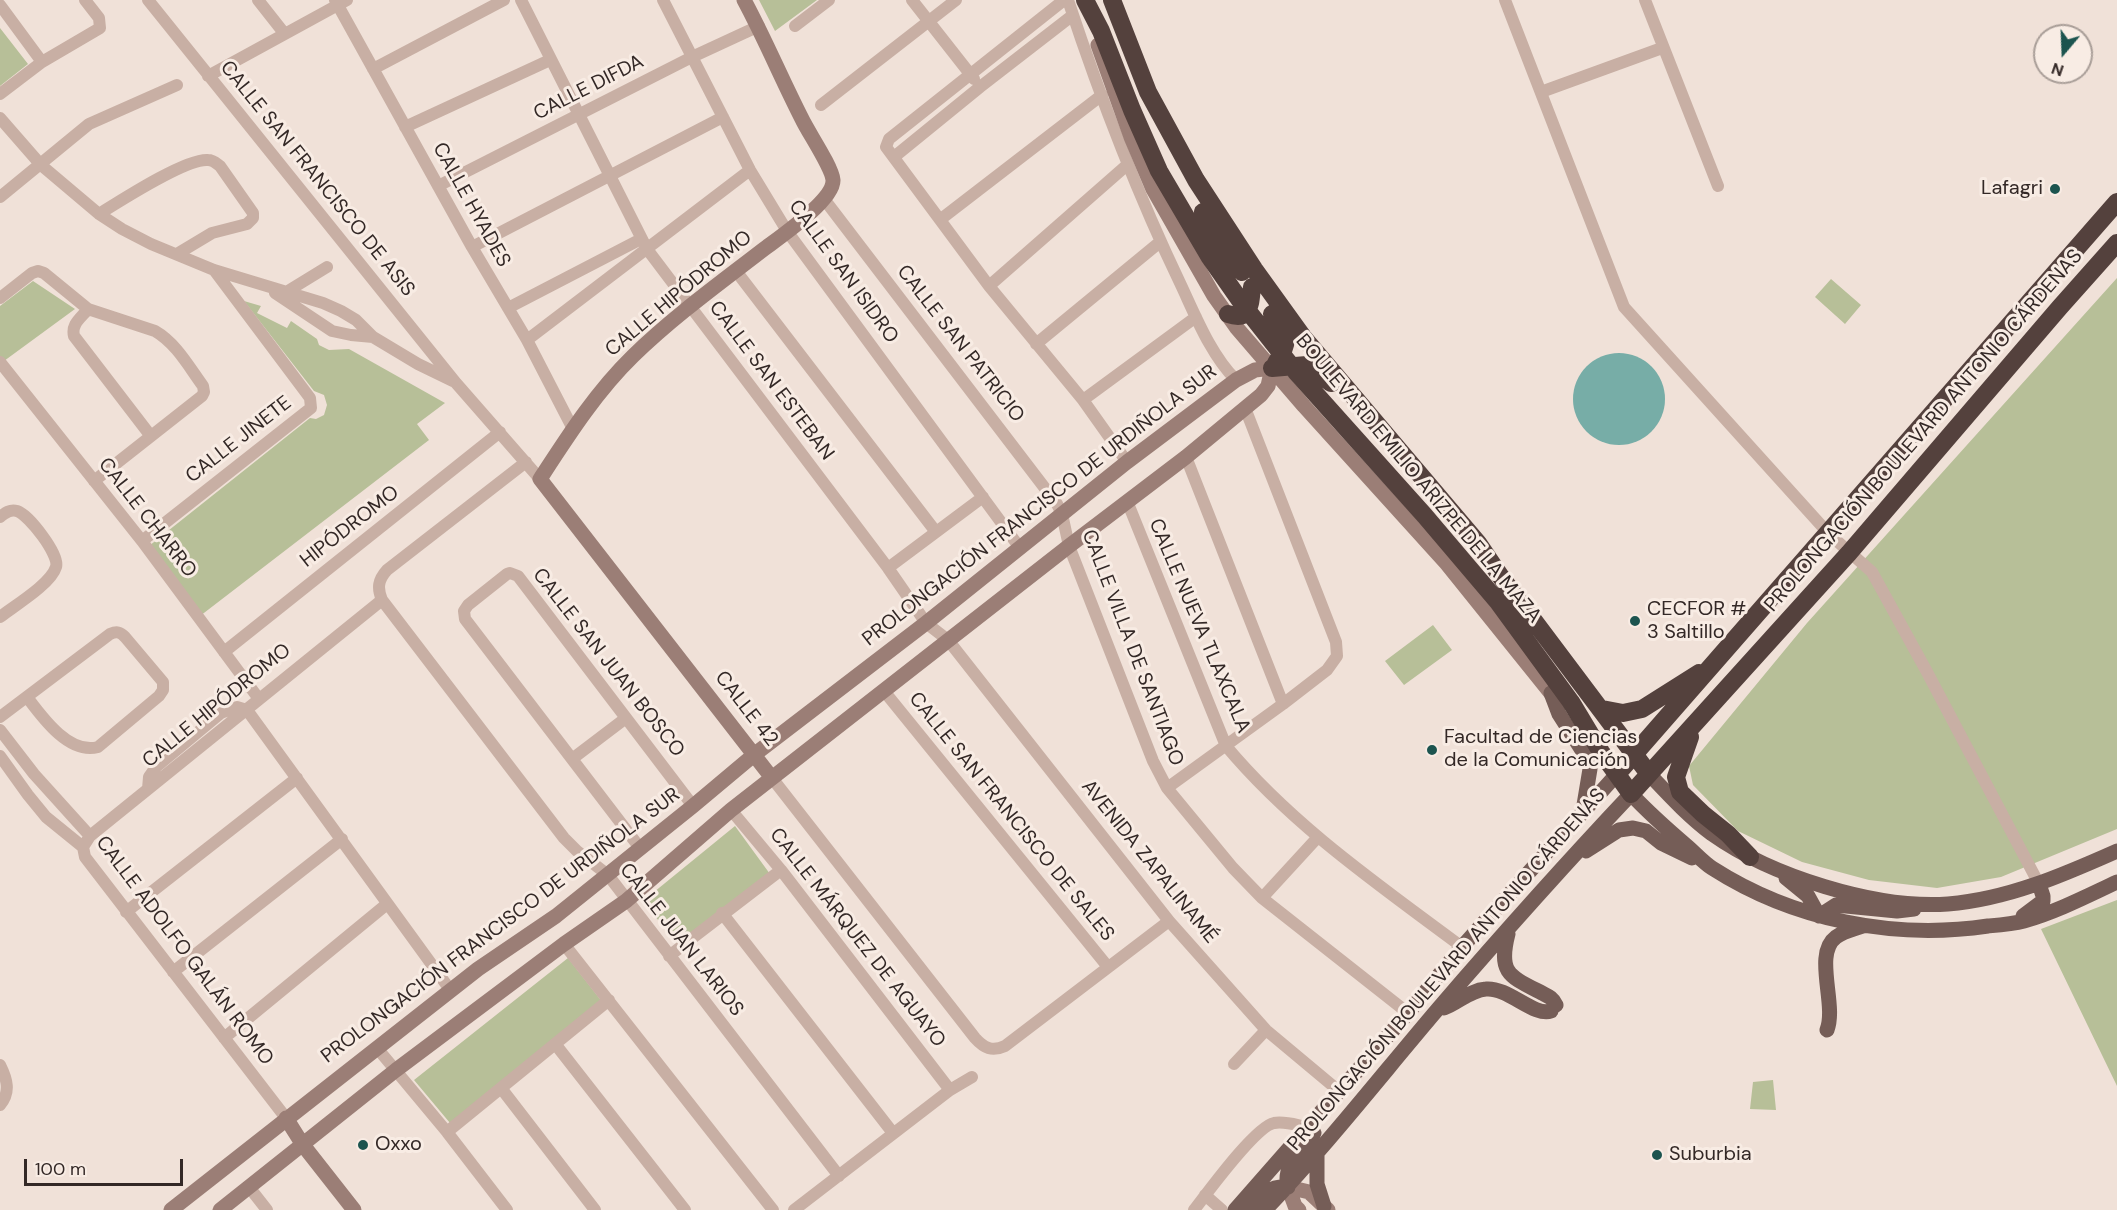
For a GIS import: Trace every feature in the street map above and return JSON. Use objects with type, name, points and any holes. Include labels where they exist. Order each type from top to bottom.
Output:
[{"type":"highway","name":"BOULEVARD EMILIO ARIZPE DE LA MAZA","points":[[1112,0],[1148,92],[1161,117],[1196,180],[1254,269],[1303,337],[1472,535],[1649,774]]},
{"type":"highway","name":"BOULEVARD EMILIO ARIZPE DE LA MAZA","points":[[1082,7],[1105,41],[1144,139],[1177,202],[1215,264],[1268,339],[1498,602],[1571,702],[1601,752],[1631,794]]},
{"type":"highway","points":[[1161,117],[1176,159],[1221,243],[1283,326],[1287,338],[1285,347],[1272,368]]},
{"type":"highway","name":"PROLONGACIÓN BOULEVARD ANTONIO CÁRDENAS","points":[[1617,774],[2117,202]]},
{"type":"highway","name":"PROLONGACIÓN BOULEVARD ANTONIO CÁRDENAS","points":[[1631,794],[1849,553],[2053,314],[2117,243]]},
{"type":"highway","points":[[1228,314],[1238,317],[1245,314],[1250,306],[1252,287]]},
{"type":"highway","points":[[1272,368],[1307,365],[1328,380],[1486,569],[1501,577]]},
{"type":"highway","points":[[1602,708],[1623,713],[1642,709],[1713,664]]},
{"type":"highway","points":[[1694,727],[1676,777],[1680,792],[1694,807],[1758,861]]},
{"type":"main road","points":[[744,0],[759,26]]},
{"type":"main road","points":[[1082,7],[1153,189],[1199,272],[1228,314],[1347,454],[1447,564],[1589,742],[1601,752]]},
{"type":"main road","name":"CALLE HIPÓDROMO","points":[[540,479],[573,429],[634,355],[691,306],[787,231],[829,193],[833,180],[801,118],[759,26]]},
{"type":"main road","points":[[220,1210],[396,1070],[564,944],[626,901],[731,810],[1186,457],[1265,391],[1272,368]]},
{"type":"main road","name":"PROLONGACIÓN FRANCISCO DE URDIÑOLA SUR","points":[[171,1210],[478,969],[555,916],[608,875],[755,754],[926,623],[1127,462],[1236,380],[1255,370],[1272,368]]},
{"type":"main road","name":"CALLE 42","points":[[540,479],[772,778]]},
{"type":"main road","points":[[1551,693],[1564,724],[1587,758],[1590,769],[1582,814]]},
{"type":"main road","name":"PROLONGACIÓN BOULEVARD ANTONIO CÁRDENAS","points":[[1235,1210],[1462,947],[1617,774]]},
{"type":"main road","name":"BOULEVARD EMILIO ARIZPE DE LA MAZA","points":[[1649,774],[1686,814],[1713,834],[1758,861],[1812,882],[1872,898],[1932,904],[1975,900],[2039,884],[2117,851]]},
{"type":"main road","name":"BOULEVARD EMILIO ARIZPE DE LA MAZA","points":[[1631,794],[1658,823],[1710,867],[1772,900],[1819,916],[1865,926],[1915,931],[1952,930],[2022,921],[2048,913],[2117,882]]},
{"type":"main road","name":"PROLONGACIÓN BOULEVARD ANTONIO CÁRDENAS","points":[[1266,1210],[1317,1154],[1563,866],[1631,794]]},
{"type":"main road","points":[[1563,866],[1606,837],[1619,830],[1633,828],[1646,831],[1672,849],[1710,867]]},
{"type":"main road","points":[[1758,861],[1802,889],[1813,903],[1819,916],[1836,905],[1903,912],[1932,904]]},
{"type":"main road","points":[[2022,921],[2022,917],[2043,901],[2039,884]]},
{"type":"main road","points":[[1437,977],[1457,969],[1477,966],[1479,948],[1487,920]]},
{"type":"main road","points":[[1827,1030],[1831,1011],[1826,964],[1827,949],[1837,936],[1865,926]]},
{"type":"main road","points":[[1438,1010],[1473,993],[1487,989],[1500,991],[1541,1012],[1553,1008],[1553,999],[1517,980],[1507,969],[1503,958],[1509,930]]},
{"type":"main road","points":[[1299,1210],[1295,1206],[1288,1187],[1286,1179],[1288,1169],[1328,1115],[1335,1096]]},
{"type":"main road","points":[[286,1118],[303,1145],[354,1210]]},
{"type":"main road","points":[[1317,1154],[1317,1184],[1326,1208]]},
{"type":"main road","points":[[1247,1210],[1267,1191],[1278,1186],[1309,1192],[1326,1208]]},
{"type":"street","points":[[0,94],[42,62],[100,28],[99,18],[85,0]]},
{"type":"street","name":"CALLE SAN FRANCISCO DE ASIS","points":[[148,0],[456,383]]},
{"type":"street","points":[[258,0],[284,33]]},
{"type":"street","points":[[373,69],[504,0]]},
{"type":"street","name":"CALLE SAN ESTEBAN","points":[[521,0],[644,244],[888,568],[926,623],[948,640]]},
{"type":"street","name":"CALLE SAN ISIDRO","points":[[663,0],[750,170],[787,231],[1020,548]]},
{"type":"street","points":[[795,26],[829,0]]},
{"type":"street","points":[[912,0],[980,87]]},
{"type":"street","points":[[821,105],[956,0]]},
{"type":"street","points":[[1082,7],[1066,0],[889,139],[886,147],[989,286],[1083,400],[1127,462]]},
{"type":"street","points":[[1505,0],[1624,307],[1828,534],[1872,572],[2039,884]]},
{"type":"street","points":[[1645,0],[1718,186]]},
{"type":"street","points":[[208,76],[340,2]]},
{"type":"street","name":"CALLE HYADES","points":[[340,2],[373,69],[472,247],[527,340],[573,429]]},
{"type":"street","points":[[0,5],[42,62]]},
{"type":"street","points":[[894,157],[1082,7]]},
{"type":"street","points":[[1082,7],[1102,95],[1127,165],[1196,317],[1222,364],[1236,380]]},
{"type":"street","name":"CALLE DIFDA","points":[[438,186],[692,57],[759,26]]},
{"type":"street","points":[[1541,92],[1662,48]]},
{"type":"street","points":[[405,127],[550,60]]},
{"type":"street","points":[[0,197],[41,165],[70,137],[89,124],[177,85]]},
{"type":"street","points":[[940,219],[1102,95]]},
{"type":"street","points":[[472,247],[723,117]]},
{"type":"street","points":[[0,118],[41,165],[99,214],[151,244],[214,270],[278,293],[341,311],[356,320],[373,338],[456,383]]},
{"type":"street","points":[[99,214],[178,169],[204,160],[215,162],[253,213],[253,218],[247,224],[212,232],[177,254]]},
{"type":"street","points":[[989,286],[1127,165]]},
{"type":"street","points":[[527,340],[644,244],[750,170]]},
{"type":"street","name":"CALLE SAN PATRICIO","points":[[824,199],[1051,494],[1062,514]]},
{"type":"street","points":[[1036,344],[1160,242]]},
{"type":"street","points":[[508,308],[644,244]]},
{"type":"street","points":[[278,293],[327,267]]},
{"type":"street","name":"CALLE JINETE","points":[[142,541],[311,408],[310,398],[214,270]]},
{"type":"street","points":[[736,271],[936,532]]},
{"type":"street","points":[[0,298],[32,273],[44,273],[88,309],[163,335],[175,347],[203,386],[202,396],[94,481]]},
{"type":"street","points":[[278,293],[332,331],[373,338]]},
{"type":"street","points":[[88,309],[74,324],[74,336],[150,435]]},
{"type":"street","points":[[1083,400],[1196,317]]},
{"type":"street","name":"CALLE CHARRO","points":[[0,362],[142,541],[259,699]]},
{"type":"street","name":"CALLE 42","points":[[456,383],[540,479]]},
{"type":"street","points":[[1167,788],[1327,670],[1337,656],[1336,642],[1245,408]]},
{"type":"street","name":"HIPÓDROMO","points":[[224,652],[500,432]]},
{"type":"street","points":[[1186,457],[1283,704]]},
{"type":"street","name":"CALLE HIPÓDROMO","points":[[83,848],[84,842],[90,836],[247,710],[380,595],[379,582],[387,570],[526,462]]},
{"type":"street","points":[[888,568],[983,497]]},
{"type":"street","name":"CALLE NUEVA TLAXCALA","points":[[1127,501],[1226,746],[1252,777],[1318,837],[1462,947]]},
{"type":"street","points":[[0,517],[9,511],[16,510],[22,514],[56,555],[57,563],[53,573],[45,581],[0,617]]},
{"type":"street","name":"CALLE VILLA DE SANTIAGO","points":[[1062,514],[1069,546],[1153,761],[1167,788],[1233,868],[1262,898],[1408,1012]]},
{"type":"street","name":"CALLE SAN JUAN BOSCO","points":[[640,848],[465,619],[464,611],[468,604],[507,574],[514,574],[521,579],[693,806]]},
{"type":"street","name":"CALLE JUAN LARIOS","points":[[380,595],[564,838],[608,875],[839,1176]]},
{"type":"street","points":[[0,717],[27,697],[115,632],[125,637],[163,682],[163,690],[159,696],[98,747],[92,749],[80,747],[51,728],[27,697]]},
{"type":"street","name":"AVENIDA ZAPALINAMÉ","points":[[948,640],[1169,921],[1266,1030],[1335,1096]]},
{"type":"street","name":"CALLE SAN FRANCISCO DE SALES","points":[[884,691],[1108,967]]},
{"type":"street","points":[[247,710],[451,991]]},
{"type":"street","points":[[572,759],[626,718]]},
{"type":"street","name":"CALLE ADOLFO GALÁN ROMO","points":[[0,730],[34,774],[90,836]]},
{"type":"street","name":"CALLE ADOLFO GALÁN ROMO","points":[[0,756],[46,817],[83,848],[85,857],[126,912],[286,1118]]},
{"type":"street","points":[[126,912],[297,778]]},
{"type":"street","name":"CALLE 42","points":[[772,778],[975,1038],[986,1048],[992,1050],[1005,1046],[1108,967]]},
{"type":"street","name":"CALLE MÁRQUEZ DE AGUAYO","points":[[731,810],[781,870],[950,1090]]},
{"type":"street","points":[[1262,898],[1318,837]]},
{"type":"street","points":[[173,972],[342,839]]},
{"type":"street","points":[[669,956],[722,913],[781,870]]},
{"type":"street","points":[[224,1038],[387,904]]},
{"type":"street","points":[[722,913],[893,1133]]},
{"type":"street","points":[[1108,967],[1169,921]]},
{"type":"street","points":[[564,944],[773,1210]]},
{"type":"street","points":[[447,1132],[609,1000]]},
{"type":"street","points":[[1234,1064],[1266,1030]]},
{"type":"street","points":[[556,1045],[684,1210]]},
{"type":"street","points":[[377,1048],[447,1132],[507,1210]]},
{"type":"street","points":[[0,1065],[7,1082],[7,1090],[0,1105]]},
{"type":"street","points":[[794,1210],[950,1090],[972,1077]]},
{"type":"street","points":[[501,1088],[595,1210]]},
{"type":"street","points":[[1194,1210],[1258,1132],[1268,1125],[1287,1122],[1302,1133]]},
{"type":"street","points":[[249,1187],[267,1210]]},
{"type":"street","points":[[1205,1195],[1222,1210]]},
{"type":"green space","points":[[759,0],[817,0],[775,31]]},
{"type":"green space","points":[[0,28],[28,64],[0,86]]},
{"type":"green space","points":[[2117,278],[2117,829],[2001,877],[1937,888],[1869,880],[1802,862],[1738,831],[1693,785],[1689,766],[1807,623]]},
{"type":"green space","points":[[1831,279],[1861,305],[1845,324],[1815,297]]},
{"type":"green space","points":[[33,281],[75,309],[4,361],[0,356],[0,306]]},
{"type":"green space","points":[[244,301],[261,306],[257,313],[287,328],[291,321],[317,339],[319,345],[329,350],[349,349],[445,403],[417,424],[429,440],[200,616],[149,546],[310,418],[316,419],[324,415],[327,405],[324,395],[314,391]]},
{"type":"green space","points":[[1433,625],[1452,650],[1404,685],[1385,661]]},
{"type":"green space","points":[[735,826],[770,874],[678,945],[643,901]]},
{"type":"green space","points":[[2117,900],[2117,1086],[2041,929]]},
{"type":"green space","points":[[568,958],[603,1003],[450,1123],[414,1080]]},
{"type":"green space","points":[[1773,1080],[1776,1110],[1750,1109],[1753,1082]]},
{"type":"water","points":[[1619,353],[1636,357],[1651,367],[1661,382],[1665,399],[1661,416],[1651,431],[1636,441],[1619,445],[1602,441],[1587,431],[1577,416],[1573,399],[1577,382],[1587,367],[1602,357]]},
{"type":"place","name":"Lafagri","points":[[2055,189]]},
{"type":"place","name":"CECFOR # 3 Saltillo","points":[[1635,621]]},
{"type":"place","name":"Facultad de Ciencias de la Comunicación","points":[[1432,750]]},
{"type":"place","name":"Oxxo","points":[[363,1145]]},
{"type":"place","name":"Suburbia","points":[[1657,1155]]}]
